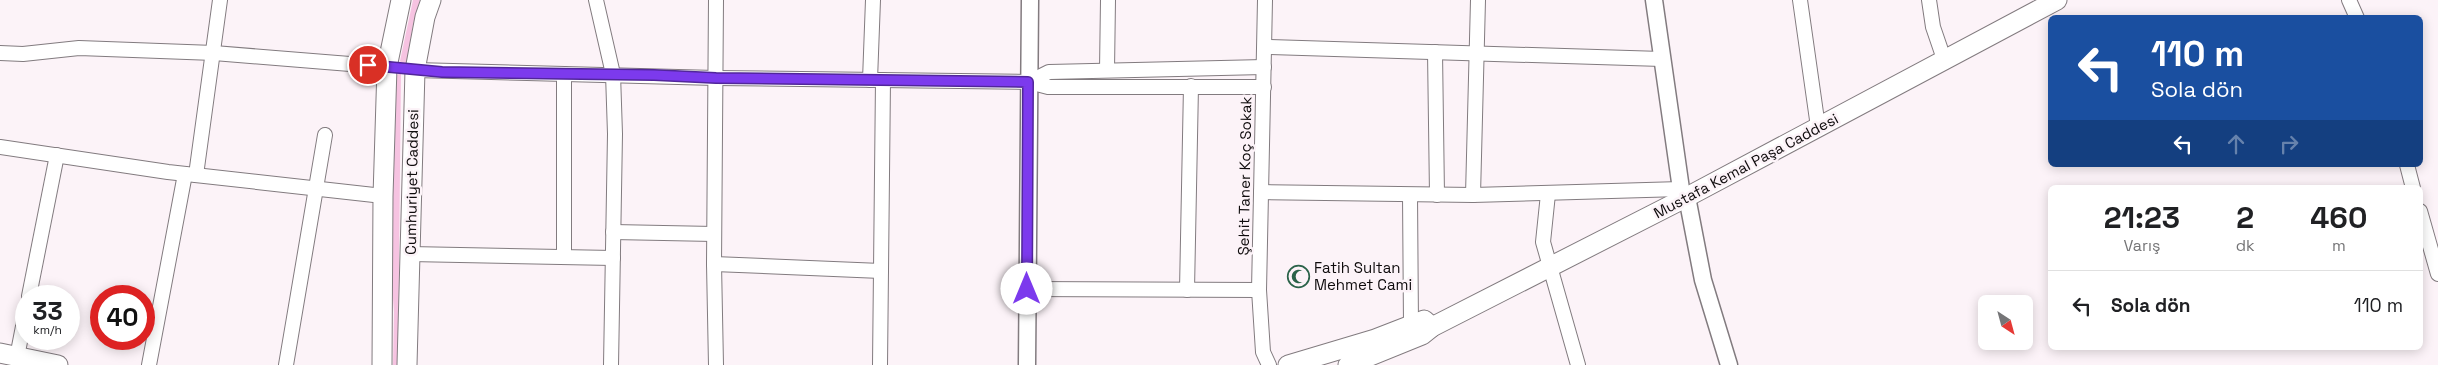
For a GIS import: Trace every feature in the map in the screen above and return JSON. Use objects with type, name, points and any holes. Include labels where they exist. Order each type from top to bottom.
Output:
[{"type":"main road","name":"Cumhuriyet Caddesi","points":[[382,365],[383,196],[387,67],[402,0]]},
{"type":"main road","name":"Cumhuriyet Caddesi","points":[[408,365],[415,70],[425,16],[431,0]]},
{"type":"main road","name":"Mustafa Kemal Paşa Caddesi","points":[[1348,365],[1422,335],[1432,327],[1548,268],[1684,193],[1944,62],[2057,0]]},
{"type":"main road","points":[[387,67],[415,70]]},
{"type":"main road","points":[[1288,365],[1375,339],[1424,320],[1432,327]]},
{"type":"main road","points":[[9,355],[58,365]]},
{"type":"street","points":[[149,365],[191,175],[214,53],[220,0]]},
{"type":"street","points":[[596,0],[613,74],[615,134],[612,365]]},
{"type":"street","points":[[716,0],[714,234],[716,365]]},
{"type":"street","points":[[873,0],[881,271],[880,365]]},
{"type":"street","points":[[1026,365],[1030,0]]},
{"type":"street","points":[[1107,70],[1108,0]]},
{"type":"street","name":"Şehit Taner Koç Sokak","points":[[1257,365],[1266,359],[1259,290],[1266,47],[1265,0]]},
{"type":"street","points":[[1473,195],[1478,0]]},
{"type":"street","points":[[1654,0],[1684,193],[1703,280],[1729,365]]},
{"type":"street","points":[[1800,0],[1818,127]]},
{"type":"street","points":[[1929,0],[1933,28],[1944,62]]},
{"type":"street","points":[[2349,0],[2356,15]]},
{"type":"street","points":[[1266,47],[1662,58]]},
{"type":"street","points":[[0,53],[23,54],[79,48],[214,53],[387,67]]},
{"type":"street","points":[[1435,52],[1438,195]]},
{"type":"street","points":[[1028,82],[1049,72],[1264,67]]},
{"type":"street","points":[[415,70],[716,78],[1028,82],[1048,87],[1191,86],[1264,88]]},
{"type":"street","points":[[564,74],[564,257]]},
{"type":"street","points":[[1187,290],[1191,86]]},
{"type":"street","points":[[286,365],[325,135]]},
{"type":"street","points":[[0,147],[191,175],[383,196]]},
{"type":"street","points":[[31,285],[57,156]]},
{"type":"street","points":[[2408,167],[2412,185]]},
{"type":"street","points":[[1261,192],[1410,195],[1684,193]]},
{"type":"street","points":[[1548,194],[1543,242],[1548,268],[1578,365]]},
{"type":"street","points":[[1410,195],[1412,325]]},
{"type":"street","points":[[2423,222],[2438,274]]},
{"type":"street","points":[[614,232],[714,234]]},
{"type":"street","points":[[410,254],[613,258]]},
{"type":"street","points":[[714,264],[881,271]]},
{"type":"street","points":[[1027,289],[1259,290]]},
{"type":"street","points":[[9,355],[15,339]]},
{"type":"shaded area","points":[[413,0],[420,0],[413,24],[407,63],[402,64],[400,61]]},
{"type":"shaded area","points":[[401,73],[398,365],[393,365],[394,312],[391,271],[394,76]]},
{"type":"place","name":"Fatih Sultan Mehmet Cami","points":[[1298,277]]},
{"type":"route","points":[[368,65],[442,72],[1028,82],[1027,289]]}]
